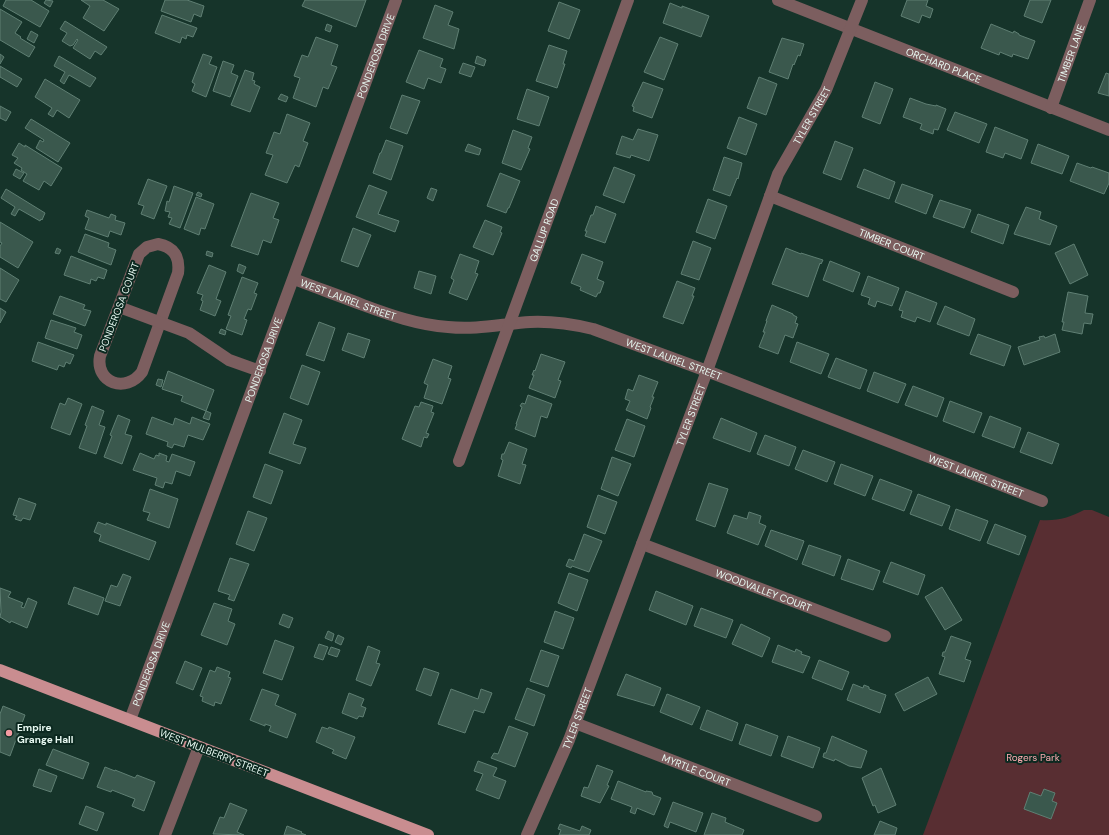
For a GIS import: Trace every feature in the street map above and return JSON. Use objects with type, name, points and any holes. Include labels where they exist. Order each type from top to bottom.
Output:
[{"type":"main road","name":"WEST MULBERRY STREET","points":[[0,670],[428,835]]},
{"type":"street","name":"PONDEROSA DRIVE","points":[[130,720],[294,280],[396,0]]},
{"type":"street","name":"GALLUP ROAD","points":[[459,461],[628,0]]},
{"type":"street","name":"ORCHARD PLACE","points":[[778,0],[1109,130]]},
{"type":"street","name":"TYLER STREET","points":[[527,835],[575,723],[708,371],[778,174],[826,90],[862,0]]},
{"type":"street","name":"TIMBER LANE","points":[[1051,108],[1090,0]]},
{"type":"street","name":"TIMBER COURT","points":[[770,196],[1013,292]]},
{"type":"street","name":"PONDEROSA COURT","points":[[158,244],[168,247],[176,255],[179,265],[178,273],[142,372],[138,377],[129,383],[124,384],[113,383],[104,376],[101,371],[99,360],[119,307],[139,254],[147,247],[158,244]]},
{"type":"street","name":"WEST LAUREL STREET","points":[[294,280],[393,316],[428,325],[483,328],[530,322],[546,322],[577,325],[608,334],[1042,500]]},
{"type":"street","points":[[119,307],[189,334],[229,360],[260,371]]},
{"type":"street","name":"WOODVALLEY COURT","points":[[642,544],[885,636]]},
{"type":"street","name":"MYRTLE COURT","points":[[575,723],[816,816]]},
{"type":"street","points":[[166,835],[199,747]]},
{"type":"green space","name":"Rogers Park","points":[[1084,510],[1092,510],[1109,517],[1109,835],[923,835],[1040,520],[1063,518]]},
{"type":"building","points":[[6,0],[31,0],[49,11],[40,27],[3,6]]},
{"type":"building","points":[[46,0],[53,1],[50,7],[44,3]]},
{"type":"building","points":[[81,0],[103,0],[119,9],[104,31],[83,18],[90,6]]},
{"type":"building","points":[[165,0],[187,0],[204,6],[201,17],[194,14],[191,22],[161,11]]},
{"type":"building","points":[[305,0],[366,0],[356,27],[302,6]]},
{"type":"building","points":[[907,0],[928,0],[926,6],[933,9],[930,18],[922,15],[919,23],[901,16]]},
{"type":"building","points":[[1030,0],[1051,0],[1042,23],[1024,16]]},
{"type":"building","points":[[559,2],[580,10],[569,39],[548,31]]},
{"type":"building","points":[[670,3],[709,16],[701,37],[663,23]]},
{"type":"building","points":[[435,5],[453,12],[448,25],[459,29],[454,49],[423,38]]},
{"type":"building","points":[[0,9],[22,22],[15,33],[21,37],[20,38],[35,47],[29,57],[0,40]]},
{"type":"building","points":[[162,15],[197,28],[193,37],[187,35],[186,39],[182,37],[180,43],[155,33]]},
{"type":"building","points":[[65,21],[107,47],[101,55],[95,51],[90,59],[73,48],[78,40],[77,39],[73,45],[70,46],[62,41],[67,33],[60,29]]},
{"type":"building","points":[[327,24],[332,26],[330,32],[325,30]]},
{"type":"building","points":[[991,24],[1013,33],[1014,31],[1019,35],[1035,41],[1028,59],[1013,54],[1012,57],[1000,52],[999,55],[981,48]]},
{"type":"building","points":[[31,31],[38,35],[34,43],[27,39]]},
{"type":"building","points":[[316,37],[338,45],[331,65],[337,67],[328,89],[323,87],[316,107],[293,98],[300,78],[294,76],[302,55],[308,57]]},
{"type":"building","points":[[660,37],[678,44],[664,80],[644,72]]},
{"type":"building","points":[[782,38],[804,44],[800,56],[798,55],[794,65],[793,64],[788,79],[769,72]]},
{"type":"building","points":[[549,45],[567,51],[563,64],[565,64],[557,88],[536,81]]},
{"type":"building","points":[[419,50],[443,59],[440,67],[446,69],[441,83],[428,78],[424,89],[406,82]]},
{"type":"building","points":[[0,54],[4,57],[0,64]]},
{"type":"building","points":[[203,54],[212,57],[209,64],[217,67],[206,97],[192,91],[195,84],[192,82]]},
{"type":"building","points":[[59,56],[96,78],[90,87],[69,75],[64,84],[60,81],[65,72],[54,66]]},
{"type":"building","points":[[477,56],[486,60],[484,66],[475,63]]},
{"type":"building","points":[[223,61],[234,65],[231,73],[238,76],[230,97],[213,91]]},
{"type":"building","points":[[463,63],[475,67],[471,77],[459,73]]},
{"type":"building","points":[[0,66],[22,79],[17,87],[0,77]]},
{"type":"building","points":[[245,70],[254,73],[252,80],[255,81],[254,84],[260,87],[250,112],[231,105]]},
{"type":"building","points":[[1106,73],[1109,74],[1109,96],[1098,93]]},
{"type":"building","points":[[759,77],[777,84],[766,115],[747,108]]},
{"type":"building","points":[[45,79],[80,100],[69,118],[57,110],[53,117],[48,114],[52,108],[35,97]]},
{"type":"building","points":[[643,82],[663,89],[652,118],[633,111],[634,107],[632,106]]},
{"type":"building","points":[[875,82],[893,89],[880,124],[862,117]]},
{"type":"building","points":[[527,89],[549,97],[539,126],[517,119]]},
{"type":"building","points":[[281,94],[288,97],[286,102],[278,99]]},
{"type":"building","points":[[402,95],[420,101],[407,134],[390,128]]},
{"type":"building","points":[[910,98],[946,109],[938,130],[934,129],[933,134],[920,129],[922,124],[903,117]]},
{"type":"building","points":[[0,106],[11,112],[6,121],[0,118]]},
{"type":"building","points":[[955,112],[987,124],[979,143],[947,130]]},
{"type":"building","points":[[287,114],[310,123],[303,141],[308,143],[299,167],[295,165],[287,183],[265,175],[273,155],[266,153],[274,132],[280,134]]},
{"type":"building","points":[[739,117],[757,124],[746,155],[727,148]]},
{"type":"building","points":[[31,119],[70,143],[58,162],[36,148],[40,140],[43,142],[44,140],[25,128]]},
{"type":"building","points":[[995,127],[1028,140],[1021,159],[1005,153],[1003,158],[986,152]]},
{"type":"building","points":[[638,129],[658,135],[649,161],[631,155],[630,158],[616,154],[622,136],[633,140]]},
{"type":"building","points":[[513,130],[532,137],[528,148],[530,149],[521,170],[502,163]]},
{"type":"building","points":[[386,140],[403,146],[391,180],[373,173]]},
{"type":"building","points":[[835,141],[853,148],[841,180],[823,173]]},
{"type":"building","points":[[19,143],[25,147],[25,145],[62,168],[51,186],[44,181],[39,190],[23,181],[27,174],[21,170],[22,168],[14,163],[18,158],[12,155]]},
{"type":"building","points":[[468,144],[481,149],[479,155],[465,151]]},
{"type":"building","points":[[1038,144],[1069,156],[1062,174],[1031,163]]},
{"type":"building","points":[[724,157],[742,163],[738,179],[737,178],[730,196],[713,190]]},
{"type":"building","points":[[1077,163],[1109,173],[1109,183],[1104,194],[1070,181]]},
{"type":"building","points":[[614,167],[635,175],[624,203],[603,195]]},
{"type":"building","points":[[16,169],[24,173],[20,179],[13,175]]},
{"type":"building","points":[[864,169],[895,182],[889,199],[857,187]]},
{"type":"building","points":[[500,173],[520,181],[506,213],[487,206]]},
{"type":"building","points":[[148,179],[167,186],[154,219],[141,214],[144,206],[138,204]]},
{"type":"building","points":[[902,184],[933,195],[926,214],[895,202]]},
{"type":"building","points":[[369,185],[387,192],[378,214],[399,221],[395,232],[356,217]]},
{"type":"building","points":[[174,186],[193,193],[180,228],[169,224],[172,218],[168,217],[170,212],[165,211],[167,201],[169,202]]},
{"type":"building","points":[[431,188],[437,190],[433,201],[427,198]]},
{"type":"building","points":[[6,189],[45,213],[42,220],[41,219],[40,221],[19,209],[15,216],[11,214],[15,207],[1,198]]},
{"type":"building","points":[[198,192],[202,194],[201,197],[196,195]]},
{"type":"building","points":[[251,193],[279,203],[273,218],[279,220],[271,243],[263,240],[258,255],[231,246]]},
{"type":"building","points":[[196,197],[214,204],[205,229],[201,228],[199,235],[184,229]]},
{"type":"building","points":[[708,199],[727,206],[715,239],[696,232]]},
{"type":"building","points":[[940,200],[971,210],[964,228],[933,217]]},
{"type":"building","points":[[596,206],[616,214],[605,243],[585,236],[587,231],[585,231]]},
{"type":"building","points":[[1026,207],[1041,212],[1039,219],[1057,226],[1050,245],[1014,234]]},
{"type":"building","points":[[87,210],[109,218],[111,214],[116,216],[115,220],[125,223],[121,235],[110,231],[108,237],[85,229],[89,218],[85,216]]},
{"type":"building","points":[[978,214],[1009,225],[1003,244],[971,232]]},
{"type":"building","points":[[485,220],[502,227],[500,232],[502,233],[493,255],[473,247]]},
{"type":"building","points":[[0,222],[33,242],[18,268],[0,257],[0,246],[2,243],[0,242]]},
{"type":"building","points":[[353,228],[371,235],[358,267],[341,261]]},
{"type":"building","points":[[85,234],[109,243],[108,247],[116,250],[111,265],[78,252]]},
{"type":"building","points":[[693,241],[711,248],[699,280],[681,274]]},
{"type":"building","points":[[1074,244],[1088,275],[1070,284],[1055,253]]},
{"type":"building","points":[[57,248],[61,250],[59,254],[55,253]]},
{"type":"building","points":[[786,248],[823,260],[821,264],[820,263],[808,297],[772,284]]},
{"type":"building","points":[[207,251],[213,253],[212,257],[206,255]]},
{"type":"building","points":[[460,254],[479,261],[475,273],[478,274],[467,300],[449,293],[454,280],[451,278]]},
{"type":"building","points":[[582,254],[603,262],[597,279],[604,282],[600,293],[598,293],[596,297],[580,290],[581,287],[571,283]]},
{"type":"building","points":[[71,256],[107,270],[104,279],[98,277],[96,281],[91,279],[90,284],[64,275]]},
{"type":"building","points":[[830,261],[860,273],[853,292],[823,280]]},
{"type":"building","points":[[239,264],[246,267],[243,274],[237,271]]},
{"type":"building","points":[[209,265],[226,272],[216,299],[221,301],[215,316],[200,310],[203,295],[197,293]]},
{"type":"building","points":[[0,268],[19,280],[6,302],[0,299]]},
{"type":"building","points":[[419,271],[436,276],[431,294],[414,288]]},
{"type":"building","points":[[868,276],[899,288],[892,306],[877,301],[875,307],[868,304],[870,298],[861,295]]},
{"type":"building","points":[[242,277],[258,283],[254,293],[257,294],[251,310],[248,309],[244,319],[247,320],[242,335],[226,329],[231,316],[228,315]]},
{"type":"building","points":[[677,281],[695,288],[692,296],[694,296],[683,324],[663,317]]},
{"type":"building","points":[[906,291],[937,303],[930,322],[917,317],[915,322],[901,317],[903,311],[899,310]]},
{"type":"building","points":[[1068,292],[1088,296],[1085,313],[1093,314],[1091,324],[1084,323],[1082,334],[1062,330],[1064,322],[1062,322]]},
{"type":"building","points":[[60,296],[85,305],[83,309],[91,311],[85,326],[53,314]]},
{"type":"building","points":[[772,305],[793,314],[797,317],[795,323],[798,324],[793,338],[785,335],[778,354],[759,347],[765,332],[763,332]]},
{"type":"building","points":[[945,306],[975,319],[969,336],[937,324]]},
{"type":"building","points":[[0,308],[6,312],[0,323]]},
{"type":"building","points":[[51,320],[76,328],[74,332],[82,335],[77,349],[45,338]]},
{"type":"building","points":[[319,322],[335,328],[324,361],[306,355]]},
{"type":"building","points":[[221,329],[226,331],[225,335],[219,333]]},
{"type":"building","points":[[348,333],[370,340],[364,358],[342,350]]},
{"type":"building","points":[[978,334],[1011,346],[1004,366],[970,354]]},
{"type":"building","points":[[1055,334],[1060,352],[1024,365],[1018,347],[1040,340],[1039,337],[1044,336],[1045,338]]},
{"type":"building","points":[[38,342],[74,355],[70,364],[66,362],[64,367],[59,365],[57,370],[32,361]]},
{"type":"building","points":[[797,342],[829,354],[821,374],[790,362]]},
{"type":"building","points":[[541,354],[565,362],[558,380],[561,381],[555,398],[529,388],[534,375],[532,375]]},
{"type":"building","points":[[836,358],[867,370],[860,389],[828,377]]},
{"type":"building","points":[[433,359],[452,366],[448,378],[451,379],[442,404],[424,398],[428,385],[424,383]]},
{"type":"building","points":[[302,365],[320,372],[308,405],[290,398]]},
{"type":"building","points":[[168,371],[214,390],[206,411],[181,401],[183,396],[162,389]]},
{"type":"building","points":[[874,372],[906,384],[898,403],[867,391]]},
{"type":"building","points":[[639,375],[658,382],[652,397],[654,397],[647,419],[626,410],[630,401],[625,399],[628,389],[633,391]]},
{"type":"building","points":[[158,379],[163,380],[161,387],[156,385]]},
{"type":"building","points":[[913,386],[944,398],[937,417],[905,405]]},
{"type":"building","points":[[528,395],[552,404],[547,418],[541,416],[535,437],[515,429],[522,407],[520,406],[522,403],[525,404]]},
{"type":"building","points":[[68,398],[82,404],[70,435],[51,428],[60,403],[65,405]]},
{"type":"building","points":[[950,401],[982,413],[974,433],[943,421]]},
{"type":"building","points":[[421,402],[433,406],[431,412],[434,413],[426,433],[429,434],[427,438],[424,437],[421,447],[402,439],[415,406],[419,407]]},
{"type":"building","points":[[92,406],[104,411],[99,425],[105,427],[96,454],[79,448]]},
{"type":"building","points":[[206,411],[211,413],[209,420],[203,418]]},
{"type":"building","points":[[284,413],[302,420],[293,444],[306,448],[300,464],[269,453]]},
{"type":"building","points":[[118,415],[130,420],[125,434],[132,436],[122,464],[104,457],[112,436],[110,435]]},
{"type":"building","points":[[990,416],[1021,428],[1014,448],[982,436]]},
{"type":"building","points":[[152,417],[173,425],[175,418],[190,424],[192,417],[210,424],[203,440],[188,435],[184,447],[174,444],[172,448],[167,446],[168,442],[146,434]]},
{"type":"building","points":[[721,418],[757,433],[750,452],[713,438]]},
{"type":"building","points":[[627,419],[645,426],[634,457],[615,450]]},
{"type":"building","points":[[1028,432],[1059,444],[1052,464],[1020,452]]},
{"type":"building","points":[[765,435],[796,447],[789,466],[757,454]]},
{"type":"building","points":[[509,442],[527,449],[522,464],[526,465],[520,484],[498,476],[503,460],[501,459],[502,454],[504,454]]},
{"type":"building","points":[[803,450],[835,462],[827,482],[795,469]]},
{"type":"building","points":[[140,453],[154,459],[156,455],[159,456],[159,453],[167,456],[166,461],[169,462],[172,454],[195,462],[190,476],[176,471],[172,484],[165,482],[163,488],[155,485],[157,478],[133,470]]},
{"type":"building","points":[[612,457],[631,464],[618,496],[601,489]]},
{"type":"building","points":[[265,464],[283,471],[271,504],[253,497]]},
{"type":"building","points":[[841,464],[873,476],[865,496],[834,484]]},
{"type":"building","points":[[880,479],[912,491],[904,511],[872,499]]},
{"type":"building","points":[[709,483],[728,489],[715,527],[696,520]]},
{"type":"building","points":[[150,489],[178,499],[169,528],[147,520],[150,513],[143,511]]},
{"type":"building","points":[[918,494],[950,506],[942,526],[910,514]]},
{"type":"building","points":[[598,495],[617,502],[605,534],[587,527]]},
{"type":"building","points":[[19,498],[36,504],[30,520],[23,518],[21,521],[15,519],[17,516],[13,515]]},
{"type":"building","points":[[956,509],[988,521],[980,541],[949,529]]},
{"type":"building","points":[[248,511],[267,518],[254,551],[236,544]]},
{"type":"building","points":[[749,512],[761,516],[759,523],[766,526],[758,545],[727,533],[734,515],[747,519]]},
{"type":"building","points":[[98,522],[106,525],[106,523],[156,542],[149,560],[99,541],[101,535],[94,532]]},
{"type":"building","points":[[995,524],[1026,536],[1019,555],[987,543]]},
{"type":"building","points":[[771,530],[804,541],[797,560],[765,546]]},
{"type":"building","points":[[584,534],[602,541],[589,572],[572,566],[571,568],[566,566],[569,559],[574,561]]},
{"type":"building","points":[[809,545],[841,556],[834,576],[802,564]]},
{"type":"building","points":[[230,558],[249,564],[234,601],[228,599],[230,595],[218,591]]},
{"type":"building","points":[[848,559],[880,571],[873,590],[841,579]]},
{"type":"building","points":[[891,562],[925,575],[918,595],[883,582]]},
{"type":"building","points":[[569,573],[588,580],[577,611],[558,603]]},
{"type":"building","points":[[123,574],[131,577],[120,606],[105,601],[111,585],[117,587]]},
{"type":"building","points":[[74,587],[104,598],[98,615],[68,604]]},
{"type":"building","points":[[942,587],[962,620],[945,630],[925,597]]},
{"type":"building","points":[[0,588],[11,592],[8,597],[23,603],[21,607],[24,608],[28,598],[37,602],[27,628],[11,621],[10,623],[0,617]]},
{"type":"building","points":[[656,591],[693,606],[686,625],[649,610]]},
{"type":"building","points":[[214,603],[232,609],[228,621],[235,624],[227,645],[201,635]]},
{"type":"building","points":[[701,608],[733,620],[726,638],[694,626]]},
{"type":"building","points":[[555,611],[574,618],[563,649],[544,642]]},
{"type":"building","points":[[283,614],[293,618],[289,628],[279,624]]},
{"type":"building","points":[[741,624],[770,638],[762,657],[732,644]]},
{"type":"building","points":[[328,631],[334,634],[332,641],[325,638]]},
{"type":"building","points":[[338,635],[344,638],[341,645],[335,642]]},
{"type":"building","points":[[951,636],[971,643],[965,659],[971,661],[964,682],[939,674],[945,657],[942,656],[943,652],[945,652]]},
{"type":"building","points":[[275,640],[294,647],[282,680],[263,673]]},
{"type":"building","points":[[319,644],[328,647],[323,660],[314,657]]},
{"type":"building","points":[[778,645],[795,652],[796,649],[802,652],[801,654],[810,657],[803,673],[772,662]]},
{"type":"building","points":[[368,646],[380,651],[376,663],[380,664],[371,686],[356,680]]},
{"type":"building","points":[[331,647],[340,650],[337,657],[328,654]]},
{"type":"building","points":[[541,650],[559,656],[548,687],[530,681]]},
{"type":"building","points":[[819,660],[849,672],[842,690],[812,678]]},
{"type":"building","points":[[185,661],[202,668],[193,690],[176,683]]},
{"type":"building","points":[[217,667],[230,672],[228,677],[231,678],[221,704],[215,702],[214,706],[202,701],[203,697],[200,696],[210,670],[215,672]]},
{"type":"building","points":[[424,668],[439,673],[431,696],[416,690]]},
{"type":"building","points":[[626,674],[661,688],[654,706],[617,695]]},
{"type":"building","points":[[928,677],[937,694],[904,711],[895,694]]},
{"type":"building","points":[[853,684],[863,688],[864,685],[869,687],[869,689],[886,695],[880,713],[847,700]]},
{"type":"building","points":[[527,688],[545,695],[534,726],[515,719]]},
{"type":"building","points":[[262,689],[279,695],[275,705],[296,714],[287,738],[269,731],[271,726],[265,724],[265,726],[250,720]]},
{"type":"building","points":[[451,689],[478,699],[481,689],[492,693],[484,713],[474,710],[465,733],[438,724]]},
{"type":"building","points":[[349,693],[364,699],[361,706],[366,708],[363,717],[359,716],[357,719],[342,713]]},
{"type":"building","points":[[667,694],[700,707],[692,725],[660,712]]},
{"type":"building","name":"Empire Grange Hall","points":[[3,706],[25,715],[10,756],[0,752],[0,714]]},
{"type":"building","points":[[707,710],[738,723],[732,741],[700,729]]},
{"type":"building","points":[[746,724],[778,736],[771,756],[739,744]]},
{"type":"building","points":[[509,726],[528,733],[515,767],[491,758],[494,753],[498,754]]},
{"type":"building","points":[[322,727],[328,729],[329,727],[355,737],[346,759],[332,753],[334,750],[316,742]]},
{"type":"building","points":[[788,736],[820,748],[813,768],[781,756]]},
{"type":"building","points":[[832,736],[867,751],[861,768],[849,766],[835,759],[834,761],[823,757]]},
{"type":"building","points":[[53,749],[89,763],[83,779],[46,765]]},
{"type":"building","points":[[478,761],[497,768],[493,776],[506,781],[499,799],[476,790],[483,774],[474,771]]},
{"type":"building","points":[[597,765],[613,771],[607,785],[609,786],[600,803],[581,796],[584,787],[588,788]]},
{"type":"building","points":[[105,767],[135,778],[137,775],[155,782],[144,811],[132,806],[135,799],[112,790],[111,792],[97,787]]},
{"type":"building","points":[[881,768],[896,805],[878,813],[875,805],[873,806],[862,778]]},
{"type":"building","points":[[39,769],[57,776],[51,792],[33,786]]},
{"type":"building","points":[[618,781],[646,792],[652,792],[653,795],[661,798],[654,815],[637,808],[635,814],[630,812],[632,807],[611,799]]},
{"type":"building","points":[[1044,789],[1055,793],[1052,801],[1057,803],[1051,819],[1024,809],[1030,792],[1041,796]]},
{"type":"building","points":[[673,802],[703,813],[696,832],[670,822],[668,828],[664,826]]},
{"type":"building","points":[[230,803],[247,810],[237,832],[244,835],[213,834],[220,817],[224,818]]},
{"type":"building","points":[[86,806],[104,813],[97,831],[79,824]]},
{"type":"building","points":[[712,813],[726,818],[725,822],[744,830],[742,835],[704,835]]},
{"type":"building","points":[[880,821],[897,828],[895,835],[874,835]]},
{"type":"building","points":[[560,824],[580,831],[582,826],[591,830],[589,835],[559,835],[561,830],[558,829]]},
{"type":"building","points":[[287,826],[302,832],[301,833],[306,835],[284,835]]},
{"type":"place","name":"Empire Grange Hall","points":[[9,733]]}]
